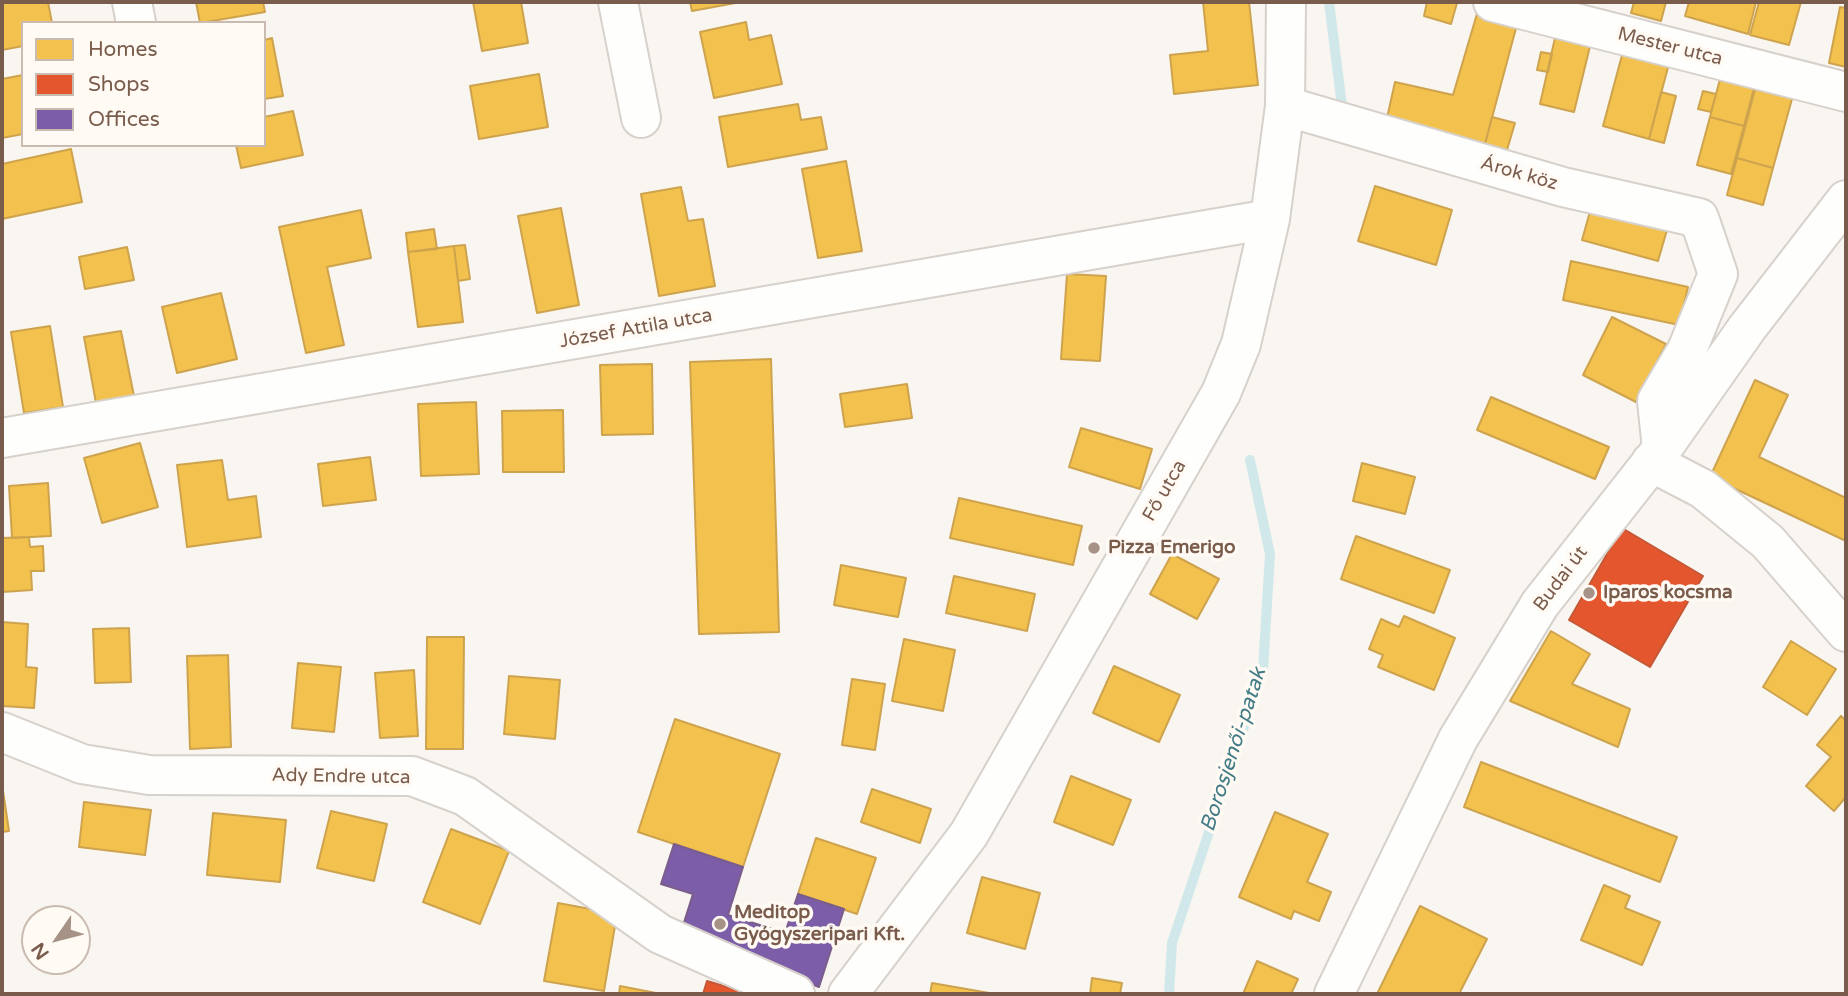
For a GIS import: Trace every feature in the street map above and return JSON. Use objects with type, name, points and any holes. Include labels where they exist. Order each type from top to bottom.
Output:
[{"type":"street","points":[[132,2],[136,21]]},
{"type":"street","points":[[618,2],[641,118]]},
{"type":"street","name":"Fő utca","points":[[848,994],[969,834],[1221,393],[1241,344],[1270,219],[1285,106],[1286,2]]},
{"type":"street","name":"Mester utca","points":[[1493,2],[1846,92]]},
{"type":"street","name":"Árok köz","points":[[1285,106],[1563,187],[1699,218],[1718,274],[1687,350],[1657,401],[1657,456]]},
{"type":"street","name":"Budai út","points":[[1334,994],[1458,739],[1540,604],[1657,456],[1747,328],[1846,200]]},
{"type":"street","name":"József Attila utca","points":[[2,438],[1270,219]]},
{"type":"street","points":[[1657,456],[1768,542],[1846,632]]},
{"type":"street","name":"Ady Endre utca","points":[[2,732],[15,734],[82,764],[149,775],[412,776],[465,796],[660,934],[795,994]]},
{"type":"building: Homes","points":[[2,2],[48,2],[52,21],[21,21],[21,46],[2,50]]},
{"type":"building: Homes","points":[[196,2],[263,2],[265,12],[200,21]]},
{"type":"building: Homes","points":[[473,2],[521,2],[528,43],[482,51]]},
{"type":"building: Homes","points":[[690,2],[741,2],[692,11]]},
{"type":"building: Homes","points":[[1203,2],[1249,2],[1258,85],[1174,94],[1170,55],[1208,51]]},
{"type":"building: Homes","points":[[1427,2],[1457,3],[1451,24],[1424,16]]},
{"type":"building: Homes","points":[[1634,2],[1666,2],[1661,21],[1631,13]]},
{"type":"building: Homes","points":[[1689,2],[1756,2],[1748,34],[1685,16]]},
{"type":"building: Homes","points":[[1759,2],[1801,2],[1789,45],[1750,35]]},
{"type":"building: Homes","points":[[1479,7],[1519,17],[1485,144],[1385,127],[1395,82],[1453,95]]},
{"type":"building: Homes","points":[[1840,7],[1846,8],[1846,67],[1829,63]]},
{"type":"building: Homes","points":[[746,22],[749,40],[771,35],[782,84],[714,98],[700,32]]},
{"type":"building: Homes","points":[[1557,29],[1592,38],[1574,112],[1540,104]]},
{"type":"building: Homes","points":[[272,38],[283,96],[266,99],[266,40]]},
{"type":"building: Homes","points":[[1625,44],[1671,56],[1649,139],[1603,126]]},
{"type":"building: Homes","points":[[1541,52],[1552,54],[1548,72],[1537,70]]},
{"type":"building: Homes","points":[[1723,68],[1757,77],[1744,126],[1710,117]]},
{"type":"building: Homes","points":[[539,74],[548,127],[479,139],[470,86]]},
{"type":"building: Homes","points":[[21,75],[21,134],[2,138],[2,79]]},
{"type":"building: Homes","points":[[1758,78],[1795,88],[1773,168],[1737,158]]},
{"type":"building: Homes","points":[[1703,91],[1716,94],[1711,112],[1698,109]]},
{"type":"building: Homes","points":[[1661,92],[1676,96],[1664,143],[1649,139]]},
{"type":"building: Homes","points":[[798,104],[801,120],[821,117],[827,149],[728,167],[719,117]]},
{"type":"building: Homes","points":[[293,111],[303,155],[241,168],[236,147],[266,147],[266,117]]},
{"type":"building: Homes","points":[[1492,117],[1515,123],[1507,150],[1485,144]]},
{"type":"building: Homes","points":[[1710,117],[1744,126],[1731,174],[1697,165]]},
{"type":"building: Homes","points":[[71,149],[82,202],[2,219],[2,164]]},
{"type":"building: Homes","points":[[1737,158],[1773,168],[1763,205],[1727,195]]},
{"type":"building: Homes","points":[[846,161],[862,251],[818,258],[802,169]]},
{"type":"building: Homes","points":[[1375,186],[1452,210],[1436,265],[1358,241]]},
{"type":"building: Homes","points":[[681,187],[688,221],[703,219],[715,286],[659,296],[641,194]]},
{"type":"building: Homes","points":[[561,208],[579,305],[537,313],[518,216]]},
{"type":"building: Homes","points":[[1591,208],[1667,230],[1658,261],[1582,240]]},
{"type":"building: Homes","points":[[361,210],[371,258],[327,267],[344,345],[306,353],[279,227]]},
{"type":"building: Homes","points":[[434,229],[437,249],[408,252],[406,233]]},
{"type":"building: Homes","points":[[465,245],[470,279],[458,281],[454,246]]},
{"type":"building: Homes","points":[[454,246],[463,322],[418,327],[408,252]]},
{"type":"building: Homes","points":[[127,247],[134,280],[85,289],[79,257]]},
{"type":"building: Homes","points":[[1571,261],[1688,287],[1679,325],[1563,300]]},
{"type":"building: Homes","points":[[1067,274],[1106,276],[1100,361],[1061,359]]},
{"type":"building: Homes","points":[[221,293],[237,359],[177,373],[162,307]]},
{"type":"building: Homes","points":[[1612,317],[1666,344],[1636,402],[1583,375]]},
{"type":"building: Homes","points":[[50,326],[63,407],[24,413],[11,332]]},
{"type":"building: Homes","points":[[121,331],[134,396],[96,403],[84,337]]},
{"type":"building: Homes","points":[[771,359],[779,632],[699,634],[690,362]]},
{"type":"building: Homes","points":[[652,364],[653,434],[602,435],[600,365]]},
{"type":"building: Homes","points":[[1755,380],[1788,395],[1759,457],[1846,498],[1846,541],[1710,477]]},
{"type":"building: Homes","points":[[907,384],[912,418],[845,427],[840,394]]},
{"type":"building: Homes","points":[[1491,397],[1609,447],[1595,479],[1477,430]]},
{"type":"building: Homes","points":[[476,402],[479,474],[421,476],[418,404]]},
{"type":"building: Homes","points":[[563,410],[564,472],[503,472],[502,411]]},
{"type":"building: Homes","points":[[1081,428],[1152,449],[1140,489],[1069,467]]},
{"type":"building: Homes","points":[[140,443],[158,507],[102,523],[84,458]]},
{"type":"building: Homes","points":[[370,457],[376,500],[323,506],[318,464]]},
{"type":"building: Homes","points":[[222,460],[228,500],[256,496],[261,537],[187,547],[177,465]]},
{"type":"building: Homes","points":[[1362,463],[1415,477],[1405,514],[1353,501]]},
{"type":"building: Homes","points":[[48,483],[51,536],[12,538],[9,486]]},
{"type":"building: Homes","points":[[959,498],[1082,526],[1073,565],[950,538]]},
{"type":"building: Homes","points":[[1356,536],[1450,570],[1434,613],[1341,579]]},
{"type":"building: Homes","points":[[29,537],[30,547],[43,546],[44,571],[31,571],[32,590],[2,592],[2,538]]},
{"type":"building: Homes","points":[[1172,554],[1219,579],[1197,619],[1150,594]]},
{"type":"building: Homes","points":[[841,565],[906,578],[898,617],[834,605]]},
{"type":"building: Homes","points":[[954,576],[1035,594],[1027,631],[946,613]]},
{"type":"building: Homes","points":[[1404,616],[1455,638],[1434,690],[1378,667],[1383,655],[1369,649],[1381,619],[1399,627]]},
{"type":"building: Homes","points":[[2,622],[28,624],[26,667],[37,668],[34,708],[2,706]]},
{"type":"building: Homes","points":[[129,628],[131,682],[95,683],[93,629]]},
{"type":"building: Homes","points":[[1551,631],[1590,654],[1572,684],[1630,709],[1618,747],[1510,701]]},
{"type":"building: Homes","points":[[427,637],[464,637],[463,749],[426,749]]},
{"type":"building: Homes","points":[[904,639],[955,650],[943,711],[892,701]]},
{"type":"building: Homes","points":[[1791,641],[1836,669],[1807,715],[1763,687]]},
{"type":"building: Homes","points":[[228,655],[231,747],[190,749],[187,656]]},
{"type":"building: Homes","points":[[298,663],[341,667],[334,732],[292,728]]},
{"type":"building: Homes","points":[[1114,666],[1180,695],[1159,742],[1093,713]]},
{"type":"building: Homes","points":[[414,670],[418,736],[380,738],[375,673]]},
{"type":"building: Homes","points":[[509,676],[560,680],[555,739],[504,734]]},
{"type":"building: Homes","points":[[852,679],[885,684],[875,750],[842,745]]},
{"type":"building: Homes","points":[[1841,716],[1846,721],[1846,797],[1834,811],[1806,786],[1831,757],[1817,745]]},
{"type":"building: Homes","points":[[675,719],[780,754],[743,867],[638,832]]},
{"type":"building: Homes","points":[[1481,762],[1677,837],[1660,882],[1464,807]]},
{"type":"building: Homes","points":[[1071,776],[1131,800],[1113,845],[1054,822]]},
{"type":"building: Homes","points":[[2,784],[9,831],[2,832]]},
{"type":"building: Homes","points":[[872,789],[931,809],[920,843],[861,822]]},
{"type":"building: Homes","points":[[84,802],[151,810],[145,855],[79,847]]},
{"type":"building: Homes","points":[[331,811],[387,824],[374,881],[317,868]]},
{"type":"building: Homes","points":[[1275,812],[1328,834],[1307,882],[1331,892],[1319,921],[1294,911],[1291,919],[1239,897]]},
{"type":"building: Homes","points":[[213,813],[286,820],[280,882],[207,875]]},
{"type":"building: Homes","points":[[451,829],[509,851],[480,924],[423,902]]},
{"type":"building: Homes","points":[[816,838],[876,858],[857,914],[798,894]]},
{"type":"building: Homes","points":[[982,877],[1040,893],[1025,949],[967,933]]},
{"type":"building: Homes","points":[[1604,885],[1630,896],[1625,908],[1660,922],[1642,965],[1581,940]]},
{"type":"building: Homes","points":[[558,903],[617,914],[604,991],[544,981]]},
{"type":"building: Homes","points":[[1420,906],[1487,939],[1459,994],[1377,994]]},
{"type":"building: Homes","points":[[1257,961],[1298,979],[1291,994],[1243,994]]},
{"type":"building: Homes","points":[[1092,978],[1122,983],[1120,994],[1090,994]]},
{"type":"building: Homes","points":[[932,983],[995,994],[930,994]]},
{"type":"building: Homes","points":[[620,986],[661,994],[619,994]]},
{"type":"building: Shops","points":[[1622,528],[1703,576],[1650,667],[1569,620]]},
{"type":"building: Shops","points":[[707,981],[751,994],[703,994]]},
{"type":"building: Offices","name":"Meditop Gyógyszeripari Kft.","points":[[674,844],[743,867],[728,915],[785,933],[798,894],[844,909],[819,987],[680,935],[693,894],[661,884]]},
{"type":"waterway","name":"Borosjenői-patak","points":[[1329,2],[1342,106]]},
{"type":"waterway","name":"Borosjenői-patak","points":[[1169,994],[1172,943],[1263,670],[1270,554],[1250,460]]},
{"type":"place","name":"Pizza Emerigo","points":[[1094,548]]},
{"type":"place","name":"Iparos kocsma","points":[[1589,593]]},
{"type":"place","name":"Meditop Gyógyszeripari Kft.","points":[[720,924]]}]
